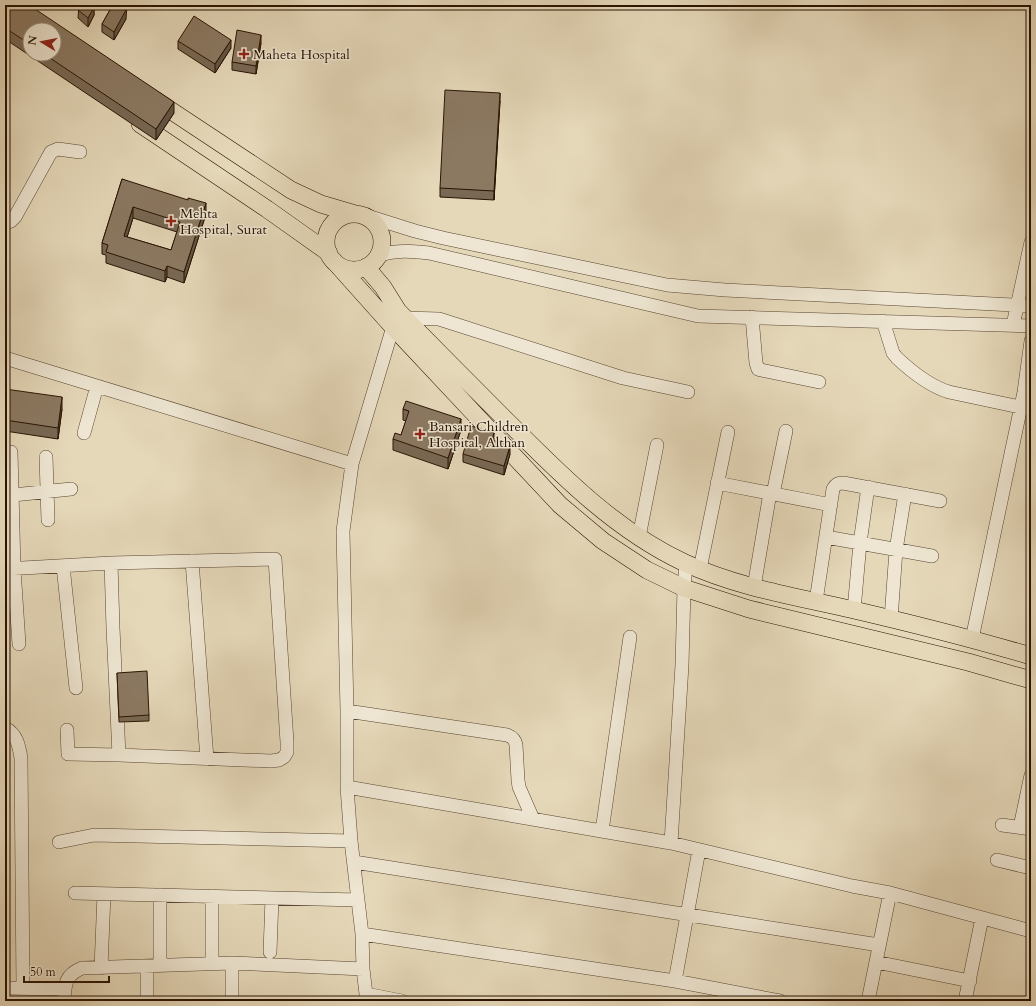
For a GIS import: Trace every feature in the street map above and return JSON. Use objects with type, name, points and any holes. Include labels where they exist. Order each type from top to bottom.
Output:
[{"type":"main road","points":[[144,92],[291,190],[321,204],[360,214],[373,220],[379,228],[382,237],[382,246],[379,255],[366,267],[357,270],[348,269],[340,266],[331,257],[326,244],[327,235],[330,226],[337,219],[345,215],[360,214]]},
{"type":"main road","points":[[128,116],[267,209],[331,257],[399,318],[574,487],[608,515],[638,537],[658,549],[693,566],[754,587],[972,639],[1031,656]]},
{"type":"main road","points":[[366,267],[383,287],[399,318],[560,505],[603,541],[632,561],[684,588],[749,609],[968,662],[1031,680]]},
{"type":"street","points":[[5,223],[11,221],[15,217],[51,152],[58,149],[80,152]]},
{"type":"street","points":[[360,214],[443,238],[668,285],[725,290],[1031,306]]},
{"type":"street","points":[[1013,325],[1031,244]]},
{"type":"street","points":[[379,255],[393,251],[430,253],[698,316],[1031,326]]},
{"type":"street","points":[[752,317],[756,363],[758,369],[819,382]]},
{"type":"street","points":[[402,1001],[366,997],[362,969],[362,934],[351,841],[347,787],[343,530],[352,464],[399,318],[439,319],[623,378],[688,392]]},
{"type":"street","points":[[882,321],[893,353],[897,358],[930,384],[949,392],[1020,406]]},
{"type":"street","points":[[972,639],[1020,406],[1027,392],[1031,341]]},
{"type":"street","points":[[5,358],[352,464]]},
{"type":"street","points":[[84,433],[98,386]]},
{"type":"street","points":[[754,587],[786,431]]},
{"type":"street","points":[[671,843],[682,665],[684,588],[693,566],[717,483],[728,432]]},
{"type":"street","points":[[638,537],[658,445]]},
{"type":"street","points":[[11,452],[13,495],[9,569],[19,644]]},
{"type":"street","points":[[46,457],[48,520]]},
{"type":"street","points":[[717,483],[831,505]]},
{"type":"street","points":[[816,602],[833,489],[836,485],[840,483],[868,487],[940,501]]},
{"type":"street","points":[[854,610],[860,543],[868,487]]},
{"type":"street","points":[[13,495],[72,489]]},
{"type":"street","points":[[891,619],[896,550],[905,494]]},
{"type":"street","points":[[826,537],[932,556]]},
{"type":"street","points":[[9,569],[111,563],[275,558],[287,742],[284,757],[271,762],[119,754],[68,754],[67,730]]},
{"type":"street","points":[[192,560],[207,759]]},
{"type":"street","points":[[111,563],[119,754]]},
{"type":"street","points":[[63,566],[76,688]]},
{"type":"street","points":[[602,831],[630,637]]},
{"type":"street","points":[[347,711],[512,737],[515,740],[516,745],[519,787],[533,819]]},
{"type":"street","points":[[5,728],[16,738],[20,747],[21,758],[23,988]]},
{"type":"street","points":[[1002,825],[1025,828],[1031,778]]},
{"type":"street","points":[[347,787],[671,843],[852,886],[890,893],[1031,931]]},
{"type":"street","points":[[60,842],[94,835],[351,841]]},
{"type":"street","points":[[675,982],[699,850]]},
{"type":"street","points":[[997,860],[1031,868]]},
{"type":"street","points":[[354,862],[879,946]]},
{"type":"street","points":[[75,893],[358,900]]},
{"type":"street","points":[[868,1001],[890,893]]},
{"type":"street","points":[[101,968],[104,894]]},
{"type":"street","points":[[147,1001],[154,966],[160,895]]},
{"type":"street","points":[[212,896],[212,964]]},
{"type":"street","points":[[270,952],[272,898]]},
{"type":"street","points":[[965,1001],[982,918]]},
{"type":"street","points":[[362,934],[675,982],[780,1001]]},
{"type":"street","points":[[876,962],[970,981]]},
{"type":"street","points":[[5,988],[23,988],[65,995],[68,977],[82,968],[232,963],[362,969]]},
{"type":"street","points":[[232,963],[232,1001]]},
{"type":"building","points":[[5,5],[29,5],[54,22],[22,22],[22,39],[5,28]]},
{"type":"building","points":[[79,5],[94,5],[88,18],[78,10]]},
{"type":"building","points":[[111,5],[127,5],[126,10],[114,32],[102,24],[111,8]]},
{"type":"building","points":[[194,16],[231,40],[215,64],[178,41]]},
{"type":"building","points":[[62,27],[174,102],[156,129],[56,62],[62,62]]},
{"type":"building","points":[[237,30],[261,35],[256,66],[232,62]]},
{"type":"building","points":[[445,90],[500,93],[494,191],[440,188]]},
{"type":"building","points":[[122,179],[188,200],[188,198],[206,203],[184,272],[167,266],[165,271],[106,252],[108,245],[102,243]],"holes":[[[133,207],[180,222],[171,250],[124,236]]]},
{"type":"building","points":[[5,389],[62,397],[58,428],[5,420]]},
{"type":"building","points":[[406,401],[461,419],[448,458],[393,439],[395,433],[401,435],[409,411],[403,409]]},
{"type":"building","points":[[471,426],[494,433],[492,440],[510,446],[504,466],[463,454]]},
{"type":"building","points":[[147,671],[149,715],[119,717],[117,673]]},
{"type":"place","name":"Maheta Hospital","points":[[244,54]]},
{"type":"place","name":"Mehta Hospital, Surat","points":[[171,221]]},
{"type":"place","name":"Bansari Children Hospital, Althan","points":[[420,434]]}]
